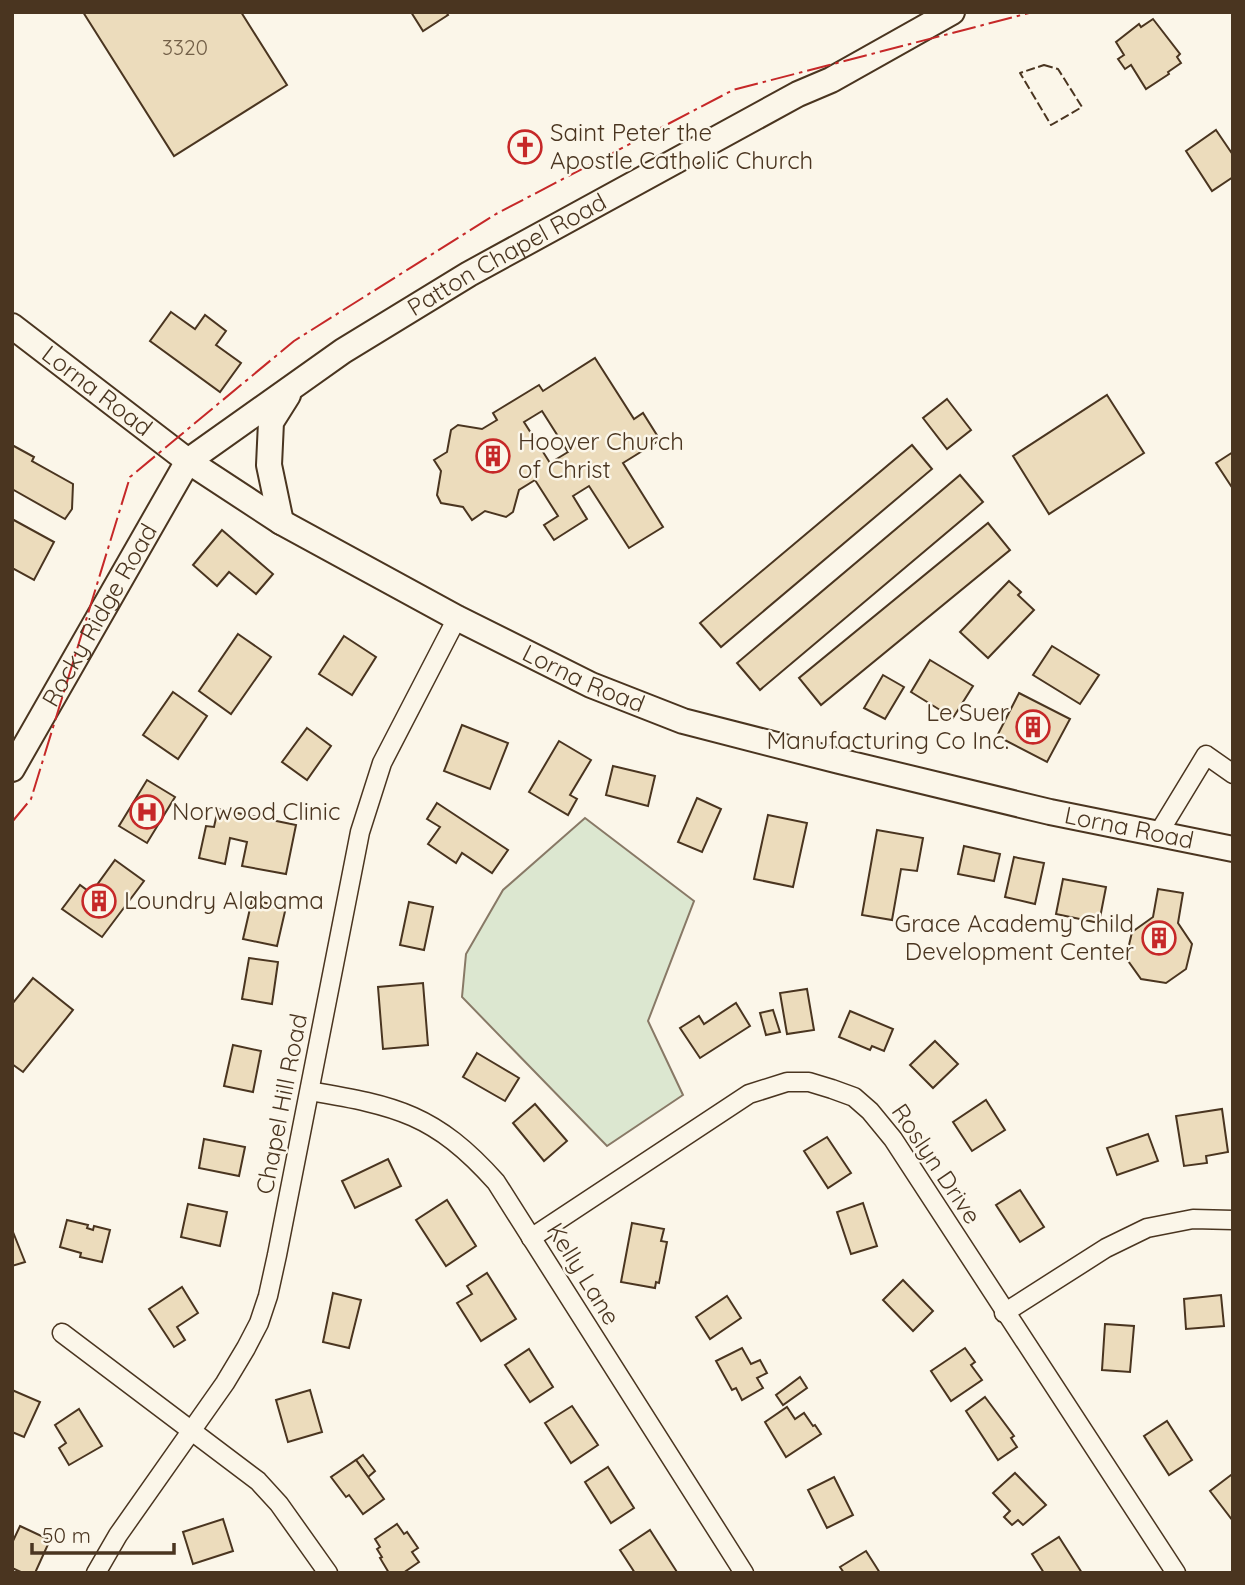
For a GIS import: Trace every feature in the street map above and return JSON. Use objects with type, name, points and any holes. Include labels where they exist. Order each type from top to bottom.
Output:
[{"type":"street","name":"Patton Chapel Road","points":[[188,461],[343,351],[469,274],[952,12]]},
{"type":"street","name":"Lorna Road","points":[[12,326],[188,461],[281,522],[457,618],[592,685],[683,721],[1042,810],[1233,849]]},
{"type":"street","points":[[281,522],[269,465],[271,422],[293,387]]},
{"type":"street","name":"Rocky Ridge Road","points":[[12,769],[188,461]]},
{"type":"street","name":"Chapel Hill Road","points":[[96,1573],[118,1535],[225,1383],[259,1323],[277,1255],[352,868],[370,798],[382,763],[457,618]]},
{"type":"street","points":[[1158,834],[1206,755],[1233,774]]},
{"type":"street","name":"Roslyn Drive","points":[[531,1238],[749,1094],[787,1082],[809,1082],[854,1097],[870,1111],[893,1139],[1176,1573]]},
{"type":"street","name":"Kelly Lane","points":[[310,1091],[376,1103],[416,1116],[471,1155],[496,1182],[744,1573]]},
{"type":"street","points":[[1004,1313],[1106,1248],[1147,1228],[1193,1219],[1233,1220]]},
{"type":"street","points":[[62,1333],[258,1481],[279,1504],[328,1573]]},
{"type":"green space","points":[[585,818],[694,901],[648,1021],[683,1095],[607,1146],[462,997],[466,954],[503,890]]},
{"type":"building","points":[[83,12],[241,12],[287,85],[174,156]]},
{"type":"building","points":[[411,12],[446,12],[448,15],[423,31]]},
{"type":"building","points":[[1153,19],[1180,54],[1177,57],[1181,63],[1146,89],[1131,65],[1125,69],[1118,59],[1124,55],[1116,42],[1139,24],[1141,27]]},
{"type":"building","points":[[1216,130],[1233,155],[1233,177],[1212,191],[1186,151]]},
{"type":"building","points":[[171,312],[195,329],[205,315],[226,331],[216,345],[241,363],[220,392],[150,341]]},
{"type":"building","name":"Hoover Church of Christ","points":[[595,358],[634,419],[643,413],[660,440],[623,463],[663,527],[629,548],[589,486],[573,496],[587,519],[554,540],[544,525],[558,516],[535,480],[519,490],[513,512],[506,517],[485,511],[472,520],[463,507],[441,503],[437,495],[441,471],[434,460],[447,452],[451,430],[458,425],[482,429],[497,420],[493,413],[539,385],[543,391]],"holes":[[[542,411],[568,452],[550,463],[524,422]]]},
{"type":"building","points":[[1107,395],[1144,453],[1049,514],[1013,456]]},
{"type":"building","points":[[947,399],[971,430],[947,449],[923,418]]},
{"type":"building","points":[[12,445],[34,457],[32,461],[73,484],[72,509],[65,519],[12,489]]},
{"type":"building","points":[[912,445],[932,469],[721,647],[700,623]]},
{"type":"building","points":[[1233,452],[1233,489],[1216,463]]},
{"type":"building","points":[[960,475],[983,502],[760,690],[737,663]]},
{"type":"building","points":[[12,519],[54,542],[34,580],[12,568]]},
{"type":"building","points":[[988,523],[1010,550],[821,705],[799,678]]},
{"type":"building","points":[[222,530],[273,574],[256,594],[229,572],[217,586],[193,565]]},
{"type":"building","points":[[1009,581],[1021,592],[1018,595],[1034,610],[988,658],[960,632]]},
{"type":"building","points":[[238,634],[271,657],[231,714],[199,691]]},
{"type":"building","points":[[344,636],[376,657],[352,695],[319,674]]},
{"type":"building","points":[[1052,646],[1099,675],[1080,704],[1033,675]]},
{"type":"building","points":[[930,660],[973,686],[953,718],[911,692]]},
{"type":"building","points":[[883,675],[904,687],[885,719],[864,708]]},
{"type":"building","points":[[173,692],[207,716],[178,759],[143,735]]},
{"type":"building","name":"Le Suer Manufacturing Co Inc.","points":[[1019,693],[1070,719],[1047,762],[997,736]]},
{"type":"building","points":[[462,725],[508,743],[490,789],[444,771]]},
{"type":"building","points":[[307,728],[331,746],[307,780],[282,762]]},
{"type":"building","points":[[559,741],[591,760],[570,795],[577,799],[568,815],[529,792]]},
{"type":"building","points":[[613,766],[655,776],[648,806],[606,795]]},
{"type":"building","name":"Norwood Clinic","points":[[147,780],[175,797],[147,843],[119,826]]},
{"type":"building","points":[[697,798],[721,809],[702,852],[678,842]]},
{"type":"building","points":[[437,803],[508,850],[492,873],[462,853],[456,863],[428,844],[440,827],[427,819]]},
{"type":"building","points":[[218,809],[296,825],[286,874],[242,866],[247,842],[230,838],[225,864],[199,858],[206,826],[214,827]]},
{"type":"building","points":[[768,815],[807,823],[793,887],[754,879]]},
{"type":"building","points":[[877,830],[923,838],[917,871],[901,869],[892,920],[862,915]]},
{"type":"building","points":[[964,846],[1000,854],[994,881],[958,874]]},
{"type":"building","points":[[1014,857],[1044,863],[1035,904],[1005,897]]},
{"type":"building","name":"Loundry Alabama","points":[[115,860],[144,881],[102,937],[62,909],[80,885],[91,893]]},
{"type":"building","points":[[1063,879],[1106,887],[1099,923],[1056,914]]},
{"type":"building","name":"Grace Academy Child Development Center","points":[[1158,889],[1183,893],[1178,923],[1192,944],[1186,969],[1166,983],[1141,979],[1126,958],[1132,932],[1153,917]]},
{"type":"building","points":[[252,900],[286,907],[277,946],[243,939]]},
{"type":"building","points":[[409,902],[433,907],[424,950],[400,945]]},
{"type":"building","points":[[249,958],[278,962],[272,1004],[242,999]]},
{"type":"building","points":[[33,978],[73,1010],[23,1072],[12,1064],[12,1004]]},
{"type":"building","points":[[423,983],[428,1045],[383,1049],[378,987]]},
{"type":"building","points":[[807,989],[814,1030],[787,1034],[780,993]]},
{"type":"building","points":[[736,1003],[750,1026],[700,1058],[680,1028],[699,1016],[704,1024]]},
{"type":"building","points":[[773,1010],[780,1032],[766,1035],[760,1013]]},
{"type":"building","points":[[850,1011],[893,1029],[884,1051],[872,1046],[870,1050],[839,1037]]},
{"type":"building","points":[[935,1041],[958,1064],[933,1088],[910,1065]]},
{"type":"building","points":[[233,1045],[261,1051],[253,1092],[224,1086]]},
{"type":"building","points":[[477,1053],[519,1078],[505,1101],[463,1077]]},
{"type":"building","points":[[986,1100],[1005,1130],[972,1151],[953,1122]]},
{"type":"building","points":[[535,1104],[567,1141],[544,1161],[513,1123]]},
{"type":"building","points":[[1222,1109],[1228,1152],[1206,1156],[1207,1163],[1184,1166],[1176,1116]]},
{"type":"building","points":[[1148,1134],[1158,1161],[1117,1175],[1107,1148]]},
{"type":"building","points":[[827,1137],[851,1173],[828,1188],[804,1151]]},
{"type":"building","points":[[204,1139],[245,1147],[239,1176],[199,1168]]},
{"type":"building","points":[[388,1159],[401,1186],[355,1208],[342,1181]]},
{"type":"building","points":[[1020,1190],[1044,1227],[1020,1242],[996,1205]]},
{"type":"building","points":[[447,1200],[476,1246],[446,1266],[416,1220]]},
{"type":"building","points":[[863,1203],[877,1246],[851,1254],[837,1212]]},
{"type":"building","points":[[188,1204],[227,1212],[220,1246],[181,1237]]},
{"type":"building","points":[[67,1220],[88,1225],[87,1228],[93,1230],[94,1226],[110,1230],[102,1262],[80,1257],[81,1253],[60,1247]]},
{"type":"building","points":[[632,1223],[664,1229],[661,1241],[667,1242],[659,1283],[656,1282],[655,1288],[621,1282]]},
{"type":"building","points":[[12,1233],[25,1262],[12,1266]]},
{"type":"building","points":[[487,1273],[516,1319],[481,1341],[457,1303],[472,1294],[467,1286]]},
{"type":"building","points":[[903,1280],[933,1311],[913,1331],[883,1300]]},
{"type":"building","points":[[182,1287],[198,1313],[177,1327],[185,1340],[174,1347],[149,1309]]},
{"type":"building","points":[[333,1293],[361,1300],[349,1348],[323,1342]]},
{"type":"building","points":[[1221,1295],[1224,1326],[1186,1329],[1184,1299]]},
{"type":"building","points":[[727,1296],[741,1318],[710,1339],[696,1317]]},
{"type":"building","points":[[1105,1324],[1134,1326],[1130,1372],[1102,1370]]},
{"type":"building","points":[[742,1348],[751,1364],[760,1360],[767,1373],[757,1378],[763,1388],[742,1400],[736,1388],[732,1390],[716,1361]]},
{"type":"building","points":[[965,1348],[975,1362],[971,1365],[982,1380],[951,1401],[931,1371]]},
{"type":"building","points":[[529,1349],[553,1387],[530,1402],[505,1365]]},
{"type":"building","points":[[800,1377],[807,1388],[783,1405],[776,1395]]},
{"type":"building","points":[[12,1390],[40,1402],[24,1437],[12,1432]]},
{"type":"building","points":[[310,1390],[322,1432],[288,1442],[276,1400]]},
{"type":"building","points":[[985,1397],[1014,1436],[1011,1438],[1017,1447],[998,1460],[966,1411]]},
{"type":"building","points":[[572,1406],[598,1445],[571,1463],[545,1423]]},
{"type":"building","points":[[787,1407],[795,1419],[804,1413],[821,1434],[786,1457],[765,1422]]},
{"type":"building","points":[[79,1409],[102,1446],[69,1465],[59,1448],[66,1443],[55,1425]]},
{"type":"building","points":[[1167,1421],[1192,1460],[1169,1475],[1144,1436]]},
{"type":"building","points":[[363,1455],[375,1471],[368,1477],[356,1460]]},
{"type":"building","points":[[356,1460],[384,1499],[363,1514],[331,1477]]},
{"type":"building","points":[[608,1467],[634,1508],[611,1523],[585,1482]]},
{"type":"building","points":[[1015,1473],[1046,1505],[1023,1525],[1018,1520],[1012,1525],[1004,1517],[1010,1511],[993,1493]]},
{"type":"building","points":[[1231,1475],[1233,1477],[1233,1521],[1210,1491]]},
{"type":"building","points":[[834,1477],[853,1515],[827,1528],[808,1490]]},
{"type":"building","points":[[223,1519],[233,1551],[193,1564],[183,1532]]},
{"type":"building","points":[[397,1524],[404,1534],[407,1532],[418,1548],[412,1552],[419,1562],[403,1573],[389,1573],[380,1558],[382,1557],[377,1549],[380,1547],[375,1539]]},
{"type":"building","points":[[20,1526],[50,1540],[35,1573],[23,1573],[12,1568],[12,1543]]},
{"type":"building","points":[[650,1530],[676,1573],[635,1573],[620,1550]]},
{"type":"building","points":[[1059,1537],[1082,1573],[1044,1573],[1032,1554]]},
{"type":"building","points":[[866,1551],[880,1573],[844,1573],[840,1567]]},
{"type":"fence","points":[[1044,65],[1058,69],[1082,107],[1051,125],[1020,73],[1044,65]]},
{"type":"power","points":[[12,822],[31,799],[130,477],[294,341],[496,214],[733,90],[1033,12]]},
{"type":"place","name":"Saint Peter the Apostle Catholic Church","points":[[525,147]]},
{"type":"place","name":"Hoover Church of Christ","points":[[493,456]]},
{"type":"place","name":"Le Suer Manufacturing Co Inc.","points":[[1033,727]]},
{"type":"place","name":"Norwood Clinic","points":[[147,812]]},
{"type":"place","name":"Loundry Alabama","points":[[99,901]]},
{"type":"place","name":"Grace Academy Child Development Center","points":[[1159,938]]}]
